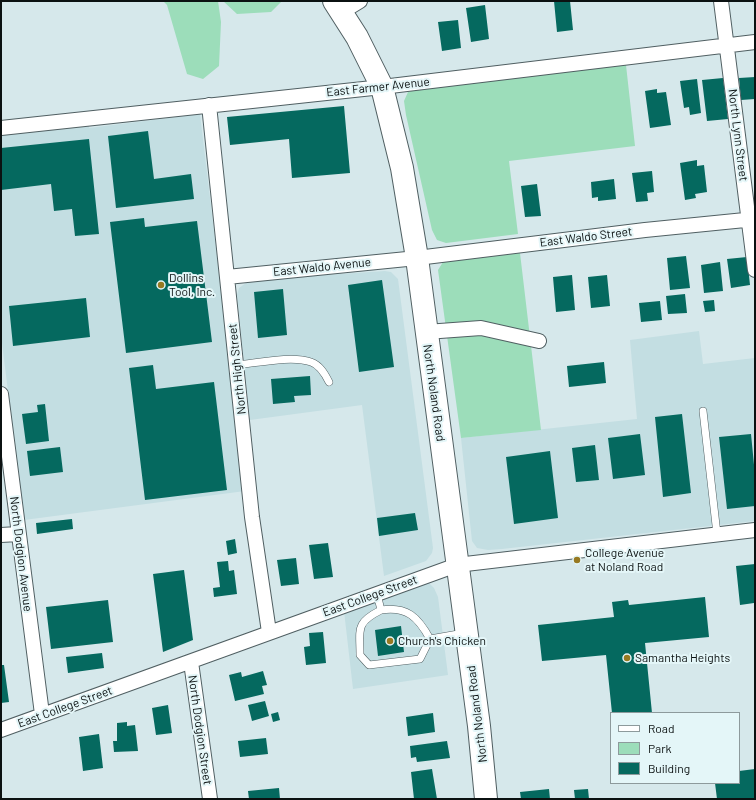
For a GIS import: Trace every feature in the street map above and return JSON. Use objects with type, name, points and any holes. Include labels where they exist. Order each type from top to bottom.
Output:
[{"type":"main road","name":"North Noland Road","points":[[345,5],[357,37],[382,87],[402,168],[417,258],[466,632],[486,799]]},
{"type":"street","name":"North Lynn Street","points":[[721,1],[726,45],[752,219],[755,270]]},
{"type":"street","name":"East Farmer Avenue","points":[[1,128],[382,87],[755,42]]},
{"type":"street","name":"North High Street","points":[[209,106],[252,517],[269,632]]},
{"type":"street","name":"East Waldo Street","points":[[417,258],[645,230],[752,219]]},
{"type":"street","name":"East Waldo Avenue","points":[[227,277],[417,258]]},
{"type":"street","points":[[426,332],[481,328],[539,341]]},
{"type":"street","name":"North Dodgion Avenue","points":[[1,394],[3,421],[42,714]]},
{"type":"street","name":"East College Street","points":[[1,730],[457,564],[755,530]]},
{"type":"street","points":[[1,535],[18,534]]},
{"type":"street","name":"North Dodgion Street","points":[[191,662],[210,799]]},
{"type":"lane","points":[[237,365],[298,359],[312,362],[324,373],[328,382]]},
{"type":"lane","points":[[703,411],[717,534]]},
{"type":"lane","points":[[377,594],[381,610]]},
{"type":"lane","points":[[393,608],[407,612],[421,624],[430,639],[420,659],[369,665],[360,655],[360,627],[367,617],[381,610],[393,608]]},
{"type":"lane","points":[[430,639],[466,632]]},
{"type":"shaded area","points":[[200,114],[245,491],[24,520],[1,335],[1,132],[89,124],[89,128]]},
{"type":"shaded area","points":[[385,271],[391,272],[398,279],[433,548],[432,553],[426,561],[384,576],[362,405],[250,420],[237,295],[239,288],[250,280]]},
{"type":"shaded area","points":[[699,331],[703,364],[755,358],[755,521],[502,549],[488,550],[477,548],[472,541],[461,438],[637,419],[630,340]]},
{"type":"shaded area","points":[[423,582],[429,583],[434,588],[438,597],[448,675],[353,689],[344,611]]},
{"type":"green space","points":[[163,1],[218,1],[221,22],[219,66],[203,79],[187,74],[167,5]]},
{"type":"green space","points":[[223,1],[282,1],[271,12],[237,14]]},
{"type":"green space","points":[[626,65],[635,146],[509,161],[518,234],[446,243],[437,240],[432,230],[406,115],[404,101],[408,92],[418,89]]},
{"type":"green space","points":[[520,253],[541,430],[461,438],[438,270],[443,262]]},
{"type":"building","points":[[554,1],[570,1],[573,30],[557,32]]},
{"type":"building","points":[[485,5],[489,39],[471,42],[466,8]]},
{"type":"building","points":[[458,20],[461,48],[442,51],[438,22]]},
{"type":"building","points":[[755,77],[755,99],[741,100],[739,78]]},
{"type":"building","points":[[723,78],[728,119],[707,121],[702,80]]},
{"type":"building","points":[[697,79],[701,113],[690,115],[689,107],[684,108],[680,81]]},
{"type":"building","points":[[657,89],[657,93],[666,92],[671,125],[650,128],[645,91]]},
{"type":"building","points":[[344,106],[350,173],[292,178],[289,139],[230,145],[227,117]]},
{"type":"building","points":[[148,131],[154,179],[191,174],[194,199],[116,208],[108,136]]},
{"type":"building","points":[[89,139],[99,234],[75,236],[72,209],[54,211],[51,184],[1,190],[1,148]]},
{"type":"building","points":[[697,160],[697,166],[704,165],[707,192],[695,194],[696,198],[685,200],[680,163]]},
{"type":"building","points":[[652,171],[654,192],[647,193],[648,201],[636,202],[632,173]]},
{"type":"building","points":[[614,179],[616,199],[598,201],[598,197],[592,198],[591,182]]},
{"type":"building","points":[[537,184],[541,216],[525,217],[521,186]]},
{"type":"building","name":"Dollins Tool, Inc.","points":[[144,218],[145,227],[197,221],[212,342],[126,353],[110,222]]},
{"type":"building","points":[[686,256],[690,288],[670,290],[667,258]]},
{"type":"building","points":[[747,257],[750,285],[731,288],[727,259]]},
{"type":"building","points":[[720,262],[723,291],[704,293],[701,265]]},
{"type":"building","points":[[572,275],[575,310],[556,312],[553,277]]},
{"type":"building","points":[[607,275],[610,306],[591,308],[588,277]]},
{"type":"building","points":[[382,280],[394,367],[359,372],[348,285]]},
{"type":"building","points":[[283,289],[287,335],[258,338],[254,292]]},
{"type":"building","points":[[685,294],[687,313],[668,314],[666,296]]},
{"type":"building","points":[[86,298],[90,337],[13,346],[9,306]]},
{"type":"building","points":[[714,300],[715,311],[705,312],[703,301]]},
{"type":"building","points":[[660,301],[662,320],[641,322],[639,303]]},
{"type":"building","points":[[604,362],[606,383],[569,387],[567,366]]},
{"type":"building","points":[[153,365],[156,389],[214,382],[227,490],[145,500],[129,368]]},
{"type":"building","points":[[310,376],[311,395],[294,396],[295,402],[273,404],[271,379]]},
{"type":"building","points":[[45,404],[49,441],[26,444],[22,414],[38,412],[37,405]]},
{"type":"building","points":[[682,414],[691,493],[663,497],[655,417]]},
{"type":"building","points":[[640,434],[645,475],[613,479],[608,438]]},
{"type":"building","points":[[751,434],[755,475],[755,506],[727,509],[719,437]]},
{"type":"building","points":[[595,445],[599,480],[576,482],[572,448]]},
{"type":"building","points":[[60,447],[63,472],[30,476],[27,451]]},
{"type":"building","points":[[550,451],[558,518],[514,524],[506,457]]},
{"type":"building","points":[[415,513],[418,530],[379,536],[377,518]]},
{"type":"building","points":[[72,519],[73,529],[37,534],[36,523]]},
{"type":"building","points":[[235,539],[237,553],[228,555],[226,541]]},
{"type":"building","points":[[328,543],[333,577],[314,579],[309,545]]},
{"type":"building","points":[[296,558],[299,584],[281,586],[277,560]]},
{"type":"building","points":[[228,561],[229,571],[234,570],[237,594],[214,597],[213,588],[220,587],[217,562]]},
{"type":"building","points":[[755,564],[754,603],[740,605],[736,566]]},
{"type":"building","points":[[184,570],[193,640],[163,652],[153,574]]},
{"type":"building","name":"Samantha Heights","points":[[705,597],[709,637],[645,643],[652,712],[612,712],[606,655],[542,661],[538,625],[614,617],[612,602],[628,600],[629,605]]},
{"type":"building","points":[[108,600],[113,642],[51,649],[46,607]]},
{"type":"building","name":"Church's Chicken","points":[[401,626],[404,652],[378,656],[375,630]]},
{"type":"building","points":[[323,632],[326,663],[306,665],[304,647],[310,646],[309,633]]},
{"type":"building","points":[[102,653],[104,668],[68,673],[66,657]]},
{"type":"building","points":[[1,665],[4,665],[9,702],[1,703]]},
{"type":"building","points":[[263,671],[267,685],[262,686],[264,694],[235,701],[229,675],[241,672],[242,677]]},
{"type":"building","points":[[265,701],[269,716],[252,721],[248,705]]},
{"type":"building","points":[[168,705],[172,733],[156,735],[152,708]]},
{"type":"building","points":[[278,712],[280,720],[273,722],[271,714]]},
{"type":"building","points":[[433,713],[435,732],[408,736],[406,717]]},
{"type":"building","points":[[127,722],[127,726],[135,725],[138,751],[114,752],[113,741],[117,741],[117,723]]},
{"type":"building","points":[[99,734],[103,768],[83,771],[79,737]]},
{"type":"building","points":[[266,738],[268,754],[240,757],[238,741]]},
{"type":"building","points":[[447,741],[450,758],[417,762],[416,757],[411,758],[410,746]]},
{"type":"building","points":[[432,769],[437,799],[414,799],[411,772]]},
{"type":"building","points":[[755,769],[755,799],[717,799],[715,784],[740,784],[740,771]]},
{"type":"building","points":[[279,788],[280,799],[249,799],[248,791]]},
{"type":"building","points":[[549,789],[550,799],[521,799],[520,792]]},
{"type":"building","points":[[588,789],[589,799],[575,799],[574,790]]},
{"type":"place","name":"Dollins Tool, Inc.","points":[[161,285]]},
{"type":"place","name":"College Avenue at Noland Road","points":[[577,560]]},
{"type":"place","name":"Church's Chicken","points":[[390,641]]},
{"type":"place","name":"Samantha Heights","points":[[627,658]]}]
